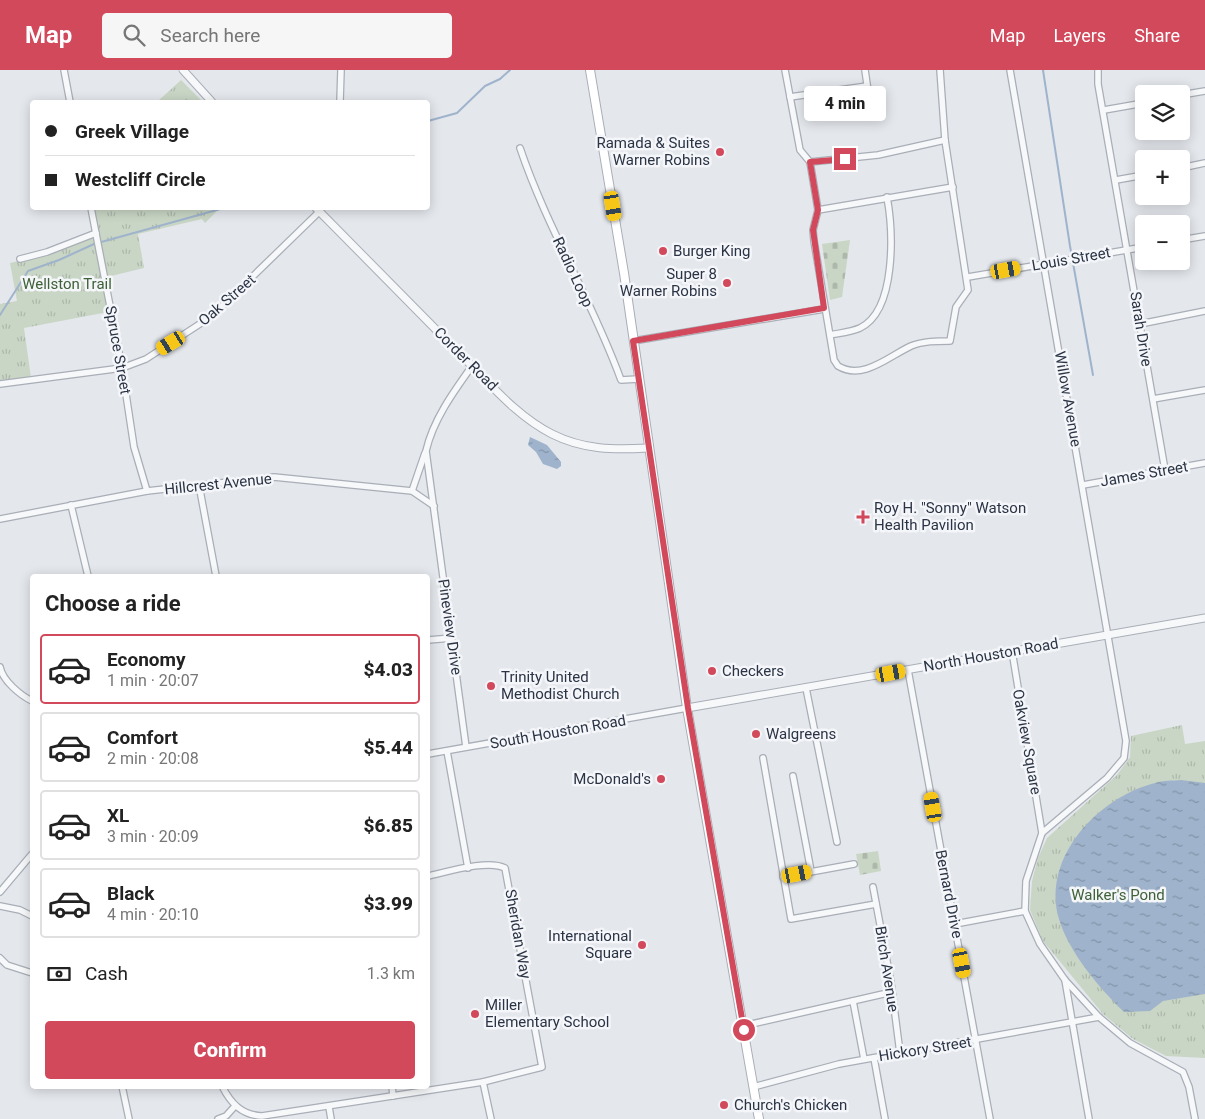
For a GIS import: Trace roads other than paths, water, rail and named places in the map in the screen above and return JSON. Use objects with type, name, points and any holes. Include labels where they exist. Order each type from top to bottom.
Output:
[{"type":"main road","points":[[590,70],[688,708],[759,1119]]},
{"type":"street","points":[[64,70],[70,100]]},
{"type":"street","points":[[183,70],[210,100]]},
{"type":"street","points":[[340,100],[341,70]]},
{"type":"street","points":[[785,70],[801,154],[810,162],[818,210],[813,230],[824,308],[834,360],[838,366],[850,370],[875,367],[921,342],[950,341],[956,307],[968,290],[968,277],[945,140],[940,70]]},
{"type":"street","points":[[865,70],[871,112]]},
{"type":"street","name":"Willow Avenue","points":[[1010,70],[1126,727],[1124,758],[1107,778],[1042,833]]},
{"type":"street","name":"Sarah Drive","points":[[1098,70],[1098,84],[1165,470]]},
{"type":"street","points":[[790,97],[867,86]]},
{"type":"street","points":[[1190,94],[1205,91]]},
{"type":"street","points":[[1104,110],[1135,104]]},
{"type":"street","points":[[810,162],[878,155],[945,140]]},
{"type":"street","name":"Radio Loop","points":[[520,148],[535,191],[611,352],[621,380],[638,379]]},
{"type":"street","points":[[1190,166],[1205,163]]},
{"type":"street","points":[[1116,180],[1135,176]]},
{"type":"street","points":[[818,210],[953,187]]},
{"type":"street","points":[[830,334],[860,328],[868,322],[881,302],[892,249],[887,198]]},
{"type":"street","name":"Spruce Street","points":[[91,210],[122,368],[134,446],[147,492]]},
{"type":"street","name":"Oak Street","points":[[0,384],[122,368],[146,359],[212,316],[317,210]]},
{"type":"street","name":"Corder Road","points":[[319,210],[472,366],[527,418],[551,434],[575,443],[600,449],[648,448]]},
{"type":"street","points":[[20,259],[47,252],[96,234]]},
{"type":"street","points":[[1190,238],[1205,236]]},
{"type":"street","name":"Louis Street","points":[[968,277],[1135,248]]},
{"type":"street","points":[[633,341],[824,308]]},
{"type":"street","points":[[1140,324],[1205,311]]},
{"type":"street","points":[[412,491],[429,438],[472,366]]},
{"type":"street","points":[[1153,399],[1205,390]]},
{"type":"street","name":"Pineview Drive","points":[[426,451],[466,748]]},
{"type":"street","name":"James Street","points":[[1083,485],[1205,463]]},
{"type":"street","name":"Hillcrest Avenue","points":[[0,519],[199,484],[274,477],[412,491],[434,506]]},
{"type":"street","points":[[199,484],[216,574]]},
{"type":"street","points":[[71,505],[88,574]]},
{"type":"street","name":"North Houston Road","points":[[688,708],[1205,618]]},
{"type":"street","points":[[430,640],[452,638]]},
{"type":"street","name":"Oakview Square","points":[[1012,652],[1042,833]]},
{"type":"street","name":"Bernard Drive","points":[[908,670],[978,1041],[990,1119]]},
{"type":"street","points":[[0,671],[12,686],[30,700]]},
{"type":"street","points":[[806,688],[837,842]]},
{"type":"street","name":"South Houston Road","points":[[430,754],[688,708]]},
{"type":"street","points":[[447,751],[468,868]]},
{"type":"street","points":[[763,758],[791,919],[876,904]]},
{"type":"street","points":[[793,776],[811,871]]},
{"type":"street","points":[[1042,833],[1026,882],[1025,911],[1040,944],[1065,980],[1099,1018],[1130,1044],[1183,1072],[1189,1087],[1195,1119]]},
{"type":"street","points":[[0,892],[30,856]]},
{"type":"street","points":[[784,877],[854,864]]},
{"type":"street","name":"Sheridan Way","points":[[430,876],[468,868],[500,865],[508,873],[542,1067],[483,1082]]},
{"type":"street","name":"Birch Avenue","points":[[873,886],[892,992],[900,1053]]},
{"type":"street","points":[[0,906],[20,910],[30,915]]},
{"type":"street","points":[[955,924],[1025,911]]},
{"type":"street","points":[[0,958],[7,965],[30,972]]},
{"type":"street","points":[[1065,980],[1089,1119]]},
{"type":"street","points":[[743,1026],[892,992]]},
{"type":"street","points":[[853,1002],[864,1059]]},
{"type":"street","name":"Hickory Street","points":[[753,1088],[864,1059],[978,1041],[1099,1018]]},
{"type":"street","points":[[874,1058],[885,1119]]},
{"type":"street","points":[[224,1089],[235,1106],[246,1114],[262,1116],[329,1108],[483,1082],[491,1119]]},
{"type":"street","points":[[123,1089],[129,1119]]},
{"type":"street","points":[[393,1089],[394,1096]]},
{"type":"street","points":[[218,1119],[226,1116],[235,1106]]},
{"type":"street","points":[[329,1108],[331,1119]]},
{"type":"water","points":[[530,437],[547,445],[561,462],[561,466],[557,469],[543,464],[536,452],[528,445]]},
{"type":"water","name":"Walker's Pond","points":[[1181,780],[1205,783],[1205,994],[1163,1001],[1150,1011],[1124,1012],[1086,969],[1063,931],[1059,919],[1056,896],[1059,874],[1067,852],[1079,833],[1095,816],[1114,801],[1134,790],[1155,783]]},
{"type":"waterway","points":[[430,120],[457,113],[485,86],[500,79],[510,70]]},
{"type":"waterway","points":[[1043,70],[1070,246],[1093,375]]},
{"type":"waterway","points":[[0,315],[28,271],[59,260],[94,244],[217,210]]},
{"type":"place","name":"Ramada & Suites Warner Robins","points":[[720,152]]},
{"type":"place","name":"Burger King","points":[[663,251]]},
{"type":"place","name":"Super 8 Warner Robins","points":[[727,283]]},
{"type":"place","name":"Roy H. \"Sonny\" Watson Health Pavilion","points":[[863,517]]},
{"type":"place","name":"Checkers","points":[[712,671]]},
{"type":"place","name":"Trinity United Methodist Church","points":[[491,686]]},
{"type":"place","name":"Walgreens","points":[[756,734]]},
{"type":"place","name":"McDonald's","points":[[661,779]]},
{"type":"place","name":"International Square","points":[[642,945]]},
{"type":"place","name":"Miller Elementary School","points":[[475,1014]]},
{"type":"place","name":"Church's Chicken","points":[[724,1105]]},
{"type":"park label","name":"Wellston Trail","points":[[67,284]]}]
